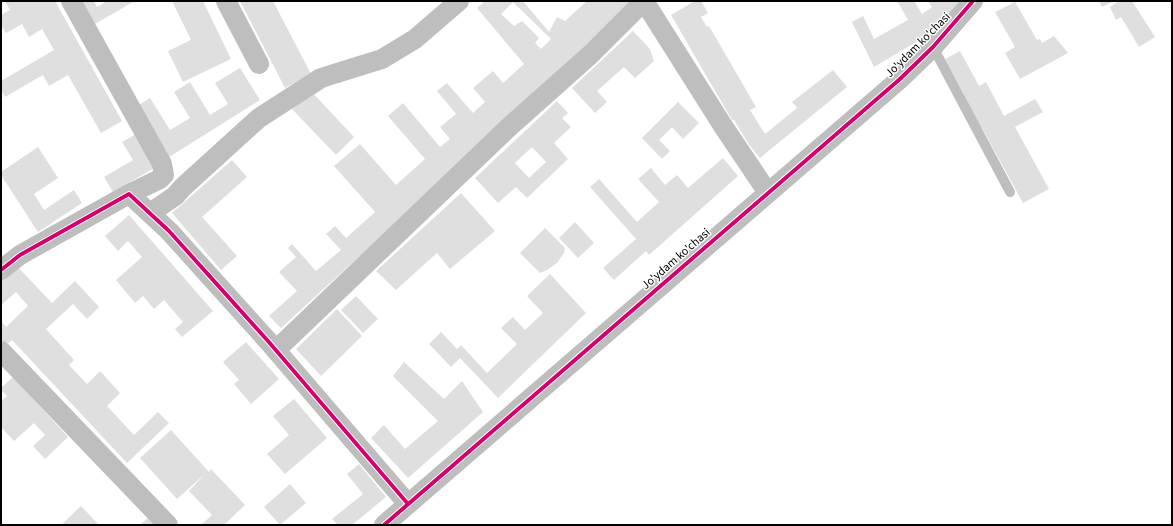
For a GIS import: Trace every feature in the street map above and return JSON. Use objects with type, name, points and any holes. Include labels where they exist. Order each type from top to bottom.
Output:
[{"type":"street","points":[[1,270],[20,255],[164,175],[162,164],[71,1]]},
{"type":"street","points":[[226,1],[259,64]]},
{"type":"street","points":[[150,213],[175,196],[259,118],[321,78],[382,59],[416,39],[459,1]]},
{"type":"street","points":[[276,350],[508,128],[590,54],[644,1],[719,120],[768,193]]},
{"type":"street","name":"Jo'ydam ko'chasi","points":[[384,525],[900,79],[933,47],[974,1]]},
{"type":"street","points":[[129,194],[169,230],[276,350],[408,504]]},
{"type":"street","points":[[1,351],[168,525]]},
{"type":"lane","points":[[933,47],[1010,192]]},
{"type":"building","points":[[5,1],[55,1],[122,121],[101,133],[68,75],[49,86],[43,75],[5,97],[1,89],[1,81],[54,50],[42,29],[29,37],[22,24],[6,33],[1,25],[1,15],[10,10]]},
{"type":"building","points":[[73,1],[94,1],[97,7],[107,1],[133,2],[88,28]]},
{"type":"building","points":[[172,1],[203,1],[231,59],[183,82],[168,51],[191,40]]},
{"type":"building","points":[[240,1],[273,1],[311,74],[285,88]]},
{"type":"building","points":[[485,1],[523,1],[549,32],[557,17],[565,21],[587,1],[631,1],[634,5],[281,328],[269,316],[297,291],[279,272],[296,257],[288,248],[292,244],[316,271],[341,250],[326,234],[335,226],[346,238],[375,212],[334,166],[360,144],[396,185],[425,159],[388,116],[403,103],[440,147],[450,139],[440,127],[456,114],[437,91],[447,83],[473,113],[485,102],[473,88],[493,71],[503,83],[524,64],[477,8]],"holes":[[[513,2],[551,39],[541,49],[535,43],[539,38],[522,21],[514,26],[501,14]]]},
{"type":"building","points":[[695,1],[701,1],[708,13],[701,17],[707,27],[709,26],[756,107],[750,110],[765,134],[797,108],[792,102],[833,70],[847,87],[760,158],[750,146],[734,120],[732,120],[671,15]]},
{"type":"building","points":[[897,1],[914,1],[922,14],[932,7],[928,1],[967,1],[940,20],[942,22],[931,29],[933,32],[874,67],[852,22],[863,16],[874,39],[908,20]]},
{"type":"building","points":[[1099,1],[1114,1],[1102,7]]},
{"type":"building","points":[[1119,1],[1132,1],[1155,37],[1139,47],[1121,17],[1116,20],[1110,7]]},
{"type":"building","points":[[1015,2],[1037,40],[1040,39],[1042,43],[1054,36],[1068,53],[1020,79],[1005,53],[1015,47],[995,12]]},
{"type":"building","points":[[633,31],[650,49],[654,61],[635,78],[624,67],[597,91],[607,102],[595,113],[572,88]]},
{"type":"building","points":[[960,51],[979,86],[986,82],[1004,116],[1035,99],[1043,112],[1015,127],[1049,189],[1023,203],[982,128],[980,129],[962,95],[964,94],[945,59]]},
{"type":"building","points":[[240,68],[260,100],[166,159],[134,108],[150,98],[170,130],[190,118],[174,92],[190,82],[210,115],[228,104],[215,83]]},
{"type":"building","points":[[311,91],[354,137],[336,155],[292,109]]},
{"type":"building","points":[[557,101],[568,113],[562,118],[571,127],[554,143],[568,159],[527,198],[516,187],[498,203],[475,178]],"holes":[[[532,147],[546,162],[529,178],[515,163]]]},
{"type":"building","points":[[678,102],[699,123],[683,139],[672,127],[659,140],[670,151],[662,159],[642,138]]},
{"type":"building","points":[[136,134],[156,167],[113,192],[104,177],[133,160],[122,142]]},
{"type":"building","points":[[38,147],[58,178],[34,194],[44,210],[74,190],[82,203],[38,232],[1,175],[1,172]]},
{"type":"building","points":[[723,158],[738,176],[649,255],[646,251],[614,280],[603,268],[636,239],[590,187],[599,179],[637,222],[659,202],[638,179],[651,168],[665,185],[677,175],[688,188]]},
{"type":"building","points":[[232,160],[247,177],[202,217],[237,256],[221,270],[172,213]]},
{"type":"building","points":[[461,193],[495,231],[450,269],[437,253],[396,290],[376,271]]},
{"type":"building","points":[[129,215],[213,311],[182,337],[175,329],[183,322],[164,300],[154,309],[143,296],[135,303],[116,280],[142,257],[128,241],[118,251],[105,236]]},
{"type":"building","points":[[575,222],[594,243],[578,258],[559,238]]},
{"type":"building","points":[[545,228],[565,248],[564,253],[557,263],[540,273],[520,253]]},
{"type":"building","points":[[14,263],[52,303],[75,281],[99,307],[87,319],[73,304],[46,329],[74,360],[69,365],[87,384],[100,371],[120,393],[107,406],[134,435],[158,412],[169,423],[127,463],[12,340],[2,349],[1,348],[1,321],[6,327],[28,306],[16,292],[1,305],[1,275]]},
{"type":"building","points":[[550,274],[586,313],[498,398],[460,358],[451,367],[429,344],[441,332],[457,349],[461,345],[487,373],[517,344],[501,328],[513,317],[525,330],[543,313],[527,296]]},
{"type":"building","points":[[356,296],[378,319],[363,333],[341,310]]},
{"type":"building","points":[[337,309],[362,336],[321,376],[296,349]]},
{"type":"building","points":[[246,342],[279,379],[251,404],[234,384],[239,380],[223,362]]},
{"type":"building","points":[[404,362],[444,399],[462,381],[483,412],[408,478],[371,438],[384,425],[405,449],[438,421],[393,376]]},
{"type":"building","points":[[13,377],[68,437],[45,459],[33,446],[45,435],[34,423],[14,441],[1,427],[1,401],[7,396],[1,388]]},
{"type":"building","points":[[294,399],[327,438],[285,474],[267,454],[289,435],[273,416]]},
{"type":"building","points":[[171,430],[209,472],[211,469],[245,505],[224,525],[201,525],[212,515],[189,491],[205,474],[177,499],[140,458]]},
{"type":"building","points":[[359,464],[386,497],[352,525],[338,525],[332,519],[363,494],[347,474]]},
{"type":"building","points":[[290,484],[306,503],[280,525],[264,507]]},
{"type":"building","points":[[81,506],[99,525],[61,525]]},
{"type":"building","points":[[151,515],[160,525],[140,525]]},
{"type":"cycle path","points":[[384,525],[900,79],[933,47],[973,1]]},
{"type":"cycle path","points":[[1,270],[20,255],[129,194],[169,231],[268,341],[408,504]]}]
